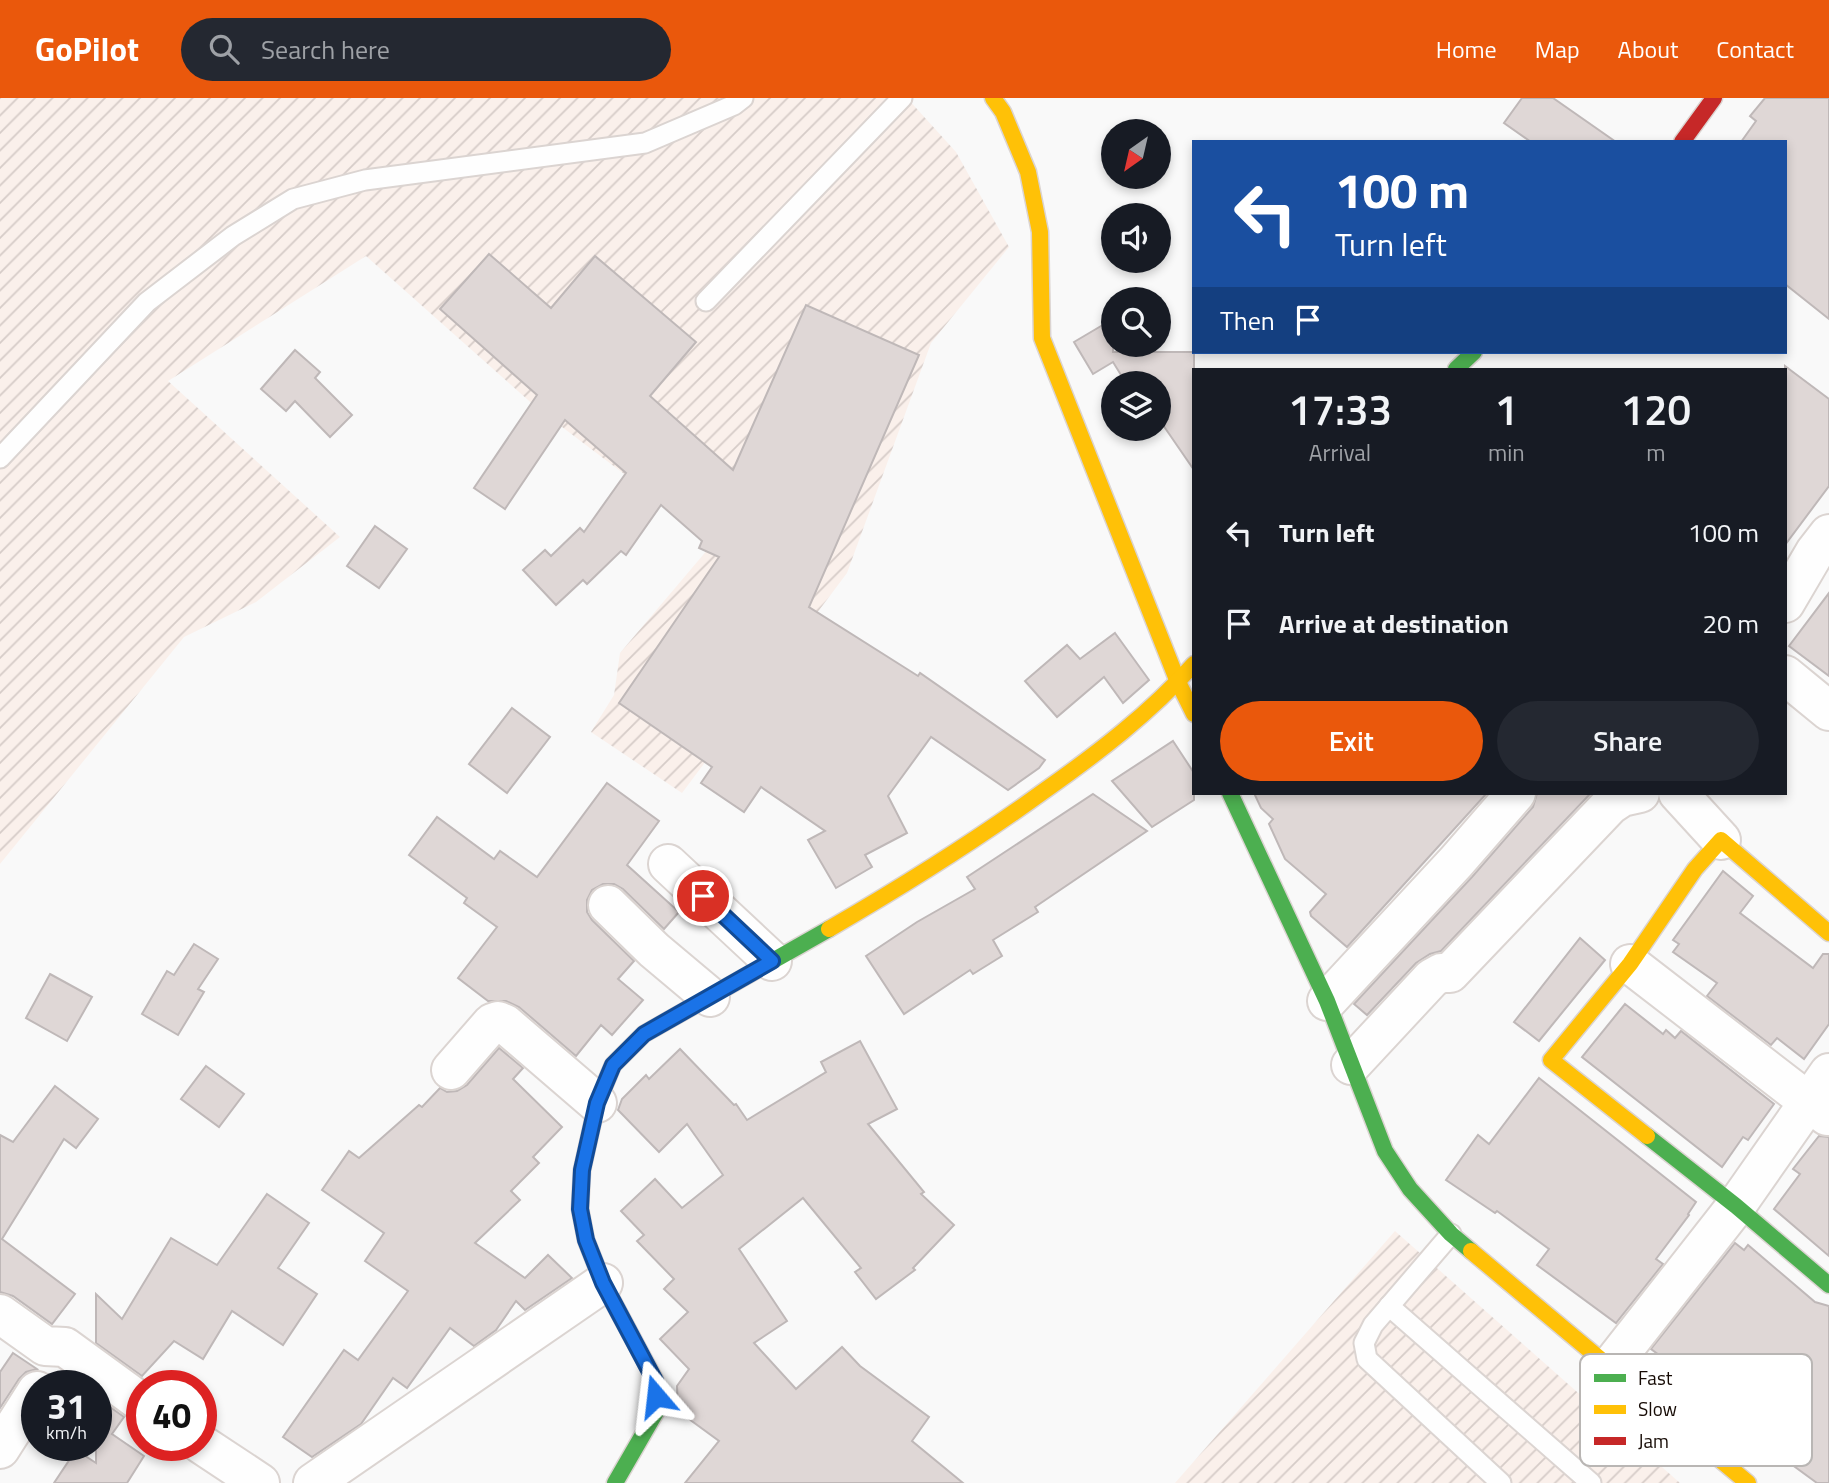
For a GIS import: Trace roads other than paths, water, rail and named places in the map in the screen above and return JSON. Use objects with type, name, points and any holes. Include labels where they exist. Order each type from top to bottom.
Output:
[{"type":"street","points":[[993,98],[1003,112],[1028,172],[1040,232],[1042,338],[1178,682],[1192,710]]},
{"type":"street","points":[[1683,140],[1714,98]]},
{"type":"street","points":[[1457,368],[1472,354]]},
{"type":"street","points":[[1787,600],[1824,549]]},
{"type":"street","points":[[615,1483],[656,1412],[655,1381],[603,1283],[586,1240],[580,1209],[582,1170],[597,1103],[613,1065],[644,1034],[917,876],[1003,822],[1125,731],[1192,666]]},
{"type":"street","points":[[1787,677],[1829,711]]},
{"type":"street","points":[[1231,795],[1327,1001],[1385,1151],[1410,1189],[1451,1234],[1592,1354]]},
{"type":"street","points":[[1327,1001],[1514,795]]},
{"type":"street","points":[[1351,1065],[1432,978],[1441,973],[1450,973],[1610,805],[1631,795]]},
{"type":"street","points":[[1680,795],[1721,840],[1829,933]]},
{"type":"street","points":[[1721,840],[1695,869],[1630,964],[1551,1060],[1736,1206],[1829,1285]]},
{"type":"street","points":[[668,864],[772,961]]},
{"type":"street","points":[[608,905],[654,950],[710,997]]},
{"type":"street","points":[[1620,1354],[1822,1097],[1630,964]]},
{"type":"street","points":[[451,1070],[492,1023],[498,1021],[505,1024],[597,1103]]},
{"type":"street","points":[[313,1483],[603,1283]]},
{"type":"street","points":[[0,1314],[45,1346],[65,1347],[126,1391]]},
{"type":"street","points":[[50,1370],[65,1347]]},
{"type":"street","points":[[0,1449],[21,1416]]},
{"type":"street","points":[[217,1455],[260,1483]]},
{"type":"street","points":[[1727,1466],[1748,1483]]},
{"type":"lane","points":[[0,458],[147,302],[233,236],[293,199],[365,180],[645,143],[734,105],[743,98]]},
{"type":"lane","points":[[706,301],[902,98]]},
{"type":"lane","points":[[1451,1234],[1373,1325],[1364,1343],[1367,1359],[1501,1483]]},
{"type":"lane","points":[[1389,1306],[1591,1483]]}]
